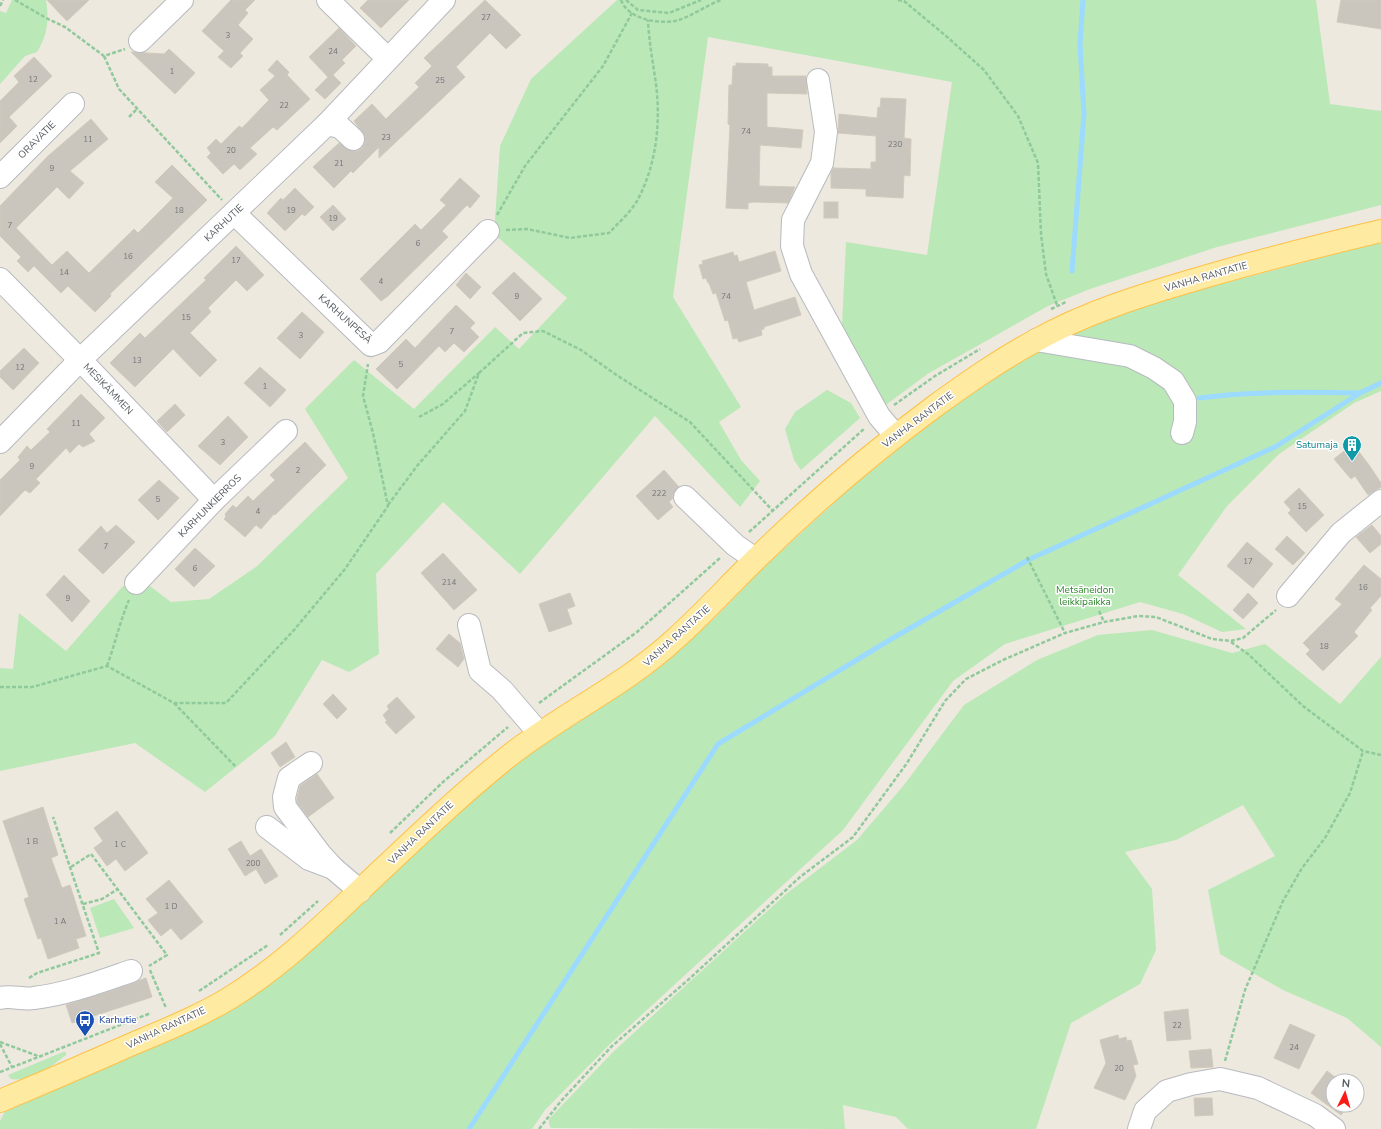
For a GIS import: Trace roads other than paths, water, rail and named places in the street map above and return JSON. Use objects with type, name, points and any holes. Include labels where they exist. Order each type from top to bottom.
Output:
[{"type":"main road","name":"VANHA RANTATIE","points":[[0,1101],[154,1035],[228,999],[291,953],[360,891],[445,808],[539,733],[641,668],[673,642],[718,599],[755,559],[816,502],[895,435],[977,375],[1036,340],[1103,309],[1167,287],[1244,265],[1381,231]]},
{"type":"street","points":[[140,41],[182,0]]},
{"type":"street","points":[[328,0],[388,59]]},
{"type":"street","name":"KARHUTIE","points":[[0,442],[80,360],[327,124],[444,0]]},
{"type":"street","points":[[818,80],[826,132],[822,163],[793,220],[792,246],[801,274],[879,416],[895,435]]},
{"type":"street","name":"ORAVATIE","points":[[0,176],[73,104]]},
{"type":"street","points":[[327,124],[340,128],[353,139]]},
{"type":"street","name":"KARHUNPESÄ","points":[[234,213],[371,345],[379,342],[488,231]]},
{"type":"street","name":"MESIKÄMMEN","points":[[0,279],[214,500]]},
{"type":"street","points":[[1036,340],[1130,356],[1154,368],[1173,381],[1185,401],[1185,422],[1182,433]]},
{"type":"street","name":"KARHUNKIERROS","points":[[136,582],[214,500],[286,431]]},
{"type":"street","points":[[685,497],[735,545],[755,559]]},
{"type":"street","points":[[1288,596],[1341,533],[1381,501]]},
{"type":"street","points":[[469,625],[480,671],[502,690],[539,733]]},
{"type":"street","points":[[311,763],[289,778],[284,797],[284,807],[321,855],[333,868],[360,891]]},
{"type":"street","points":[[267,826],[309,859],[333,868]]},
{"type":"street","points":[[3,997],[32,999],[66,993],[140,969]]},
{"type":"street","points":[[1139,1129],[1145,1111],[1167,1091],[1191,1084],[1220,1079],[1258,1088],[1315,1115],[1334,1129]]},
{"type":"waterway","points":[[1072,271],[1084,114],[1080,44],[1083,0]]},
{"type":"waterway","points":[[1030,559],[1275,447],[1360,393],[1381,383]]},
{"type":"waterway","points":[[1199,398],[1259,393],[1359,393]]},
{"type":"waterway","points":[[469,1129],[718,744],[893,638],[1028,560]]},
{"type":"place","name":"Satumaja","points":[[1352,462]]},
{"type":"place","name":"Karhutie","points":[[85,1037]]},
{"type":"park label","name":"Metsäneidon leikkipaikka","points":[[1085,596]]}]
